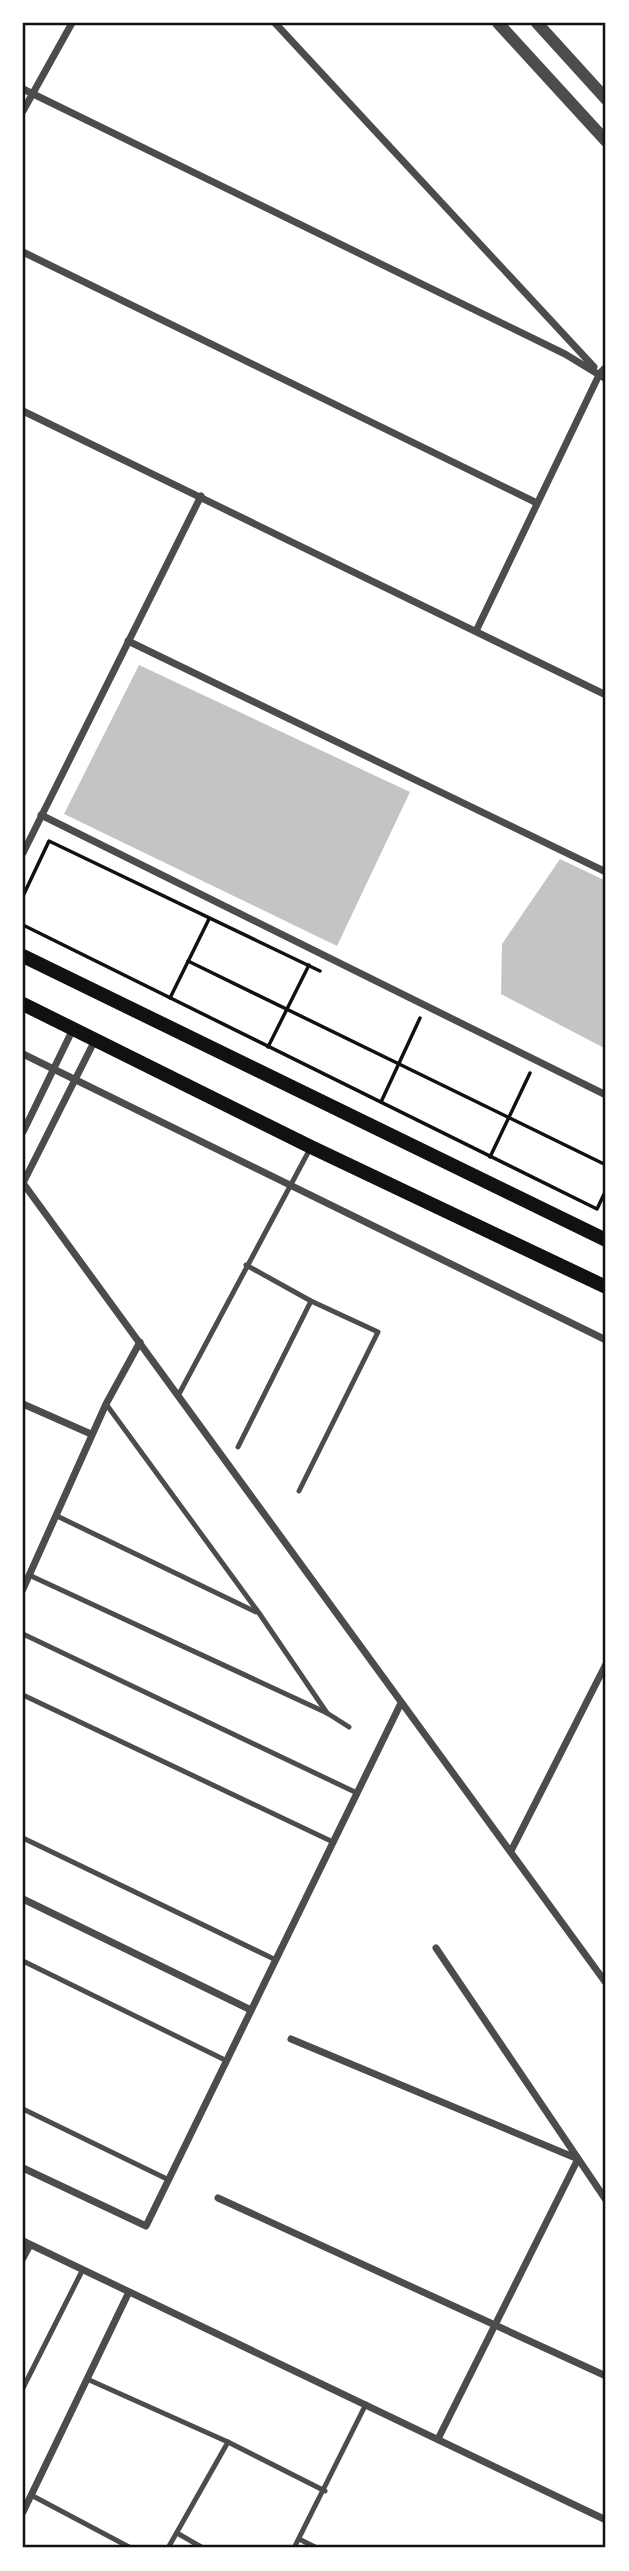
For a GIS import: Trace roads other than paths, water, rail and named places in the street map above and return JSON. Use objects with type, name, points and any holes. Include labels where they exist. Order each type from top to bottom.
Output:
[{"type":"main road","points":[[23,956],[606,1240]]},
{"type":"main road","points":[[23,1004],[311,1147],[606,1287]]},
{"type":"street","points":[[23,111],[72,23]]},
{"type":"street","points":[[275,23],[606,379]]},
{"type":"street","points":[[498,23],[606,141]]},
{"type":"street","points":[[537,23],[606,99]]},
{"type":"street","points":[[23,89],[600,373]]},
{"type":"street","points":[[23,252],[537,503]]},
{"type":"street","points":[[477,629],[600,373],[606,367]]},
{"type":"street","points":[[23,411],[477,629],[606,695]]},
{"type":"street","points":[[23,853],[201,496]]},
{"type":"street","points":[[128,641],[606,872]]},
{"type":"street","points":[[41,816],[606,1095]]},
{"type":"street","points":[[23,1132],[73,1029]]},
{"type":"street","points":[[96,1040],[73,1079],[23,1183],[606,1983]]},
{"type":"street","points":[[23,1054],[606,1340]]},
{"type":"street","points":[[23,1589],[106,1404],[140,1342]]},
{"type":"street","points":[[23,1404],[92,1434]]},
{"type":"street","points":[[511,1851],[606,1664]]},
{"type":"street","points":[[23,2168],[146,2226],[401,1703]]},
{"type":"street","points":[[23,1899],[251,2010]]},
{"type":"street","points":[[436,1948],[606,2200]]},
{"type":"street","points":[[291,2039],[578,2159]]},
{"type":"street","points":[[438,2439],[578,2159]]},
{"type":"street","points":[[218,2198],[606,2376]]},
{"type":"street","points":[[23,2258],[26,2243],[128,2294],[606,2519]]},
{"type":"street","points":[[23,2512],[128,2294]]},
{"type":"lane","points":[[179,1394],[288,1184],[311,1147]]},
{"type":"lane","points":[[246,1265],[312,1301],[378,1332],[299,1491]]},
{"type":"lane","points":[[237,1447],[312,1301]]},
{"type":"lane","points":[[106,1404],[259,1614],[327,1713]]},
{"type":"lane","points":[[57,1516],[259,1614]]},
{"type":"lane","points":[[29,1575],[327,1713],[349,1727]]},
{"type":"lane","points":[[23,1634],[357,1793]]},
{"type":"lane","points":[[23,1695],[333,1842]]},
{"type":"lane","points":[[23,1838],[276,1959]]},
{"type":"lane","points":[[23,1961],[227,2061]]},
{"type":"lane","points":[[23,2109],[169,2180]]},
{"type":"lane","points":[[23,2388],[82,2272]]},
{"type":"lane","points":[[87,2379],[228,2442],[325,2491]]},
{"type":"lane","points":[[294,2548],[325,2491],[366,2404]]},
{"type":"lane","points":[[168,2548],[228,2442]]},
{"type":"lane","points":[[31,2496],[131,2548]]},
{"type":"lane","points":[[177,2533],[203,2548]]},
{"type":"lane","points":[[299,2539],[317,2548]]}]
